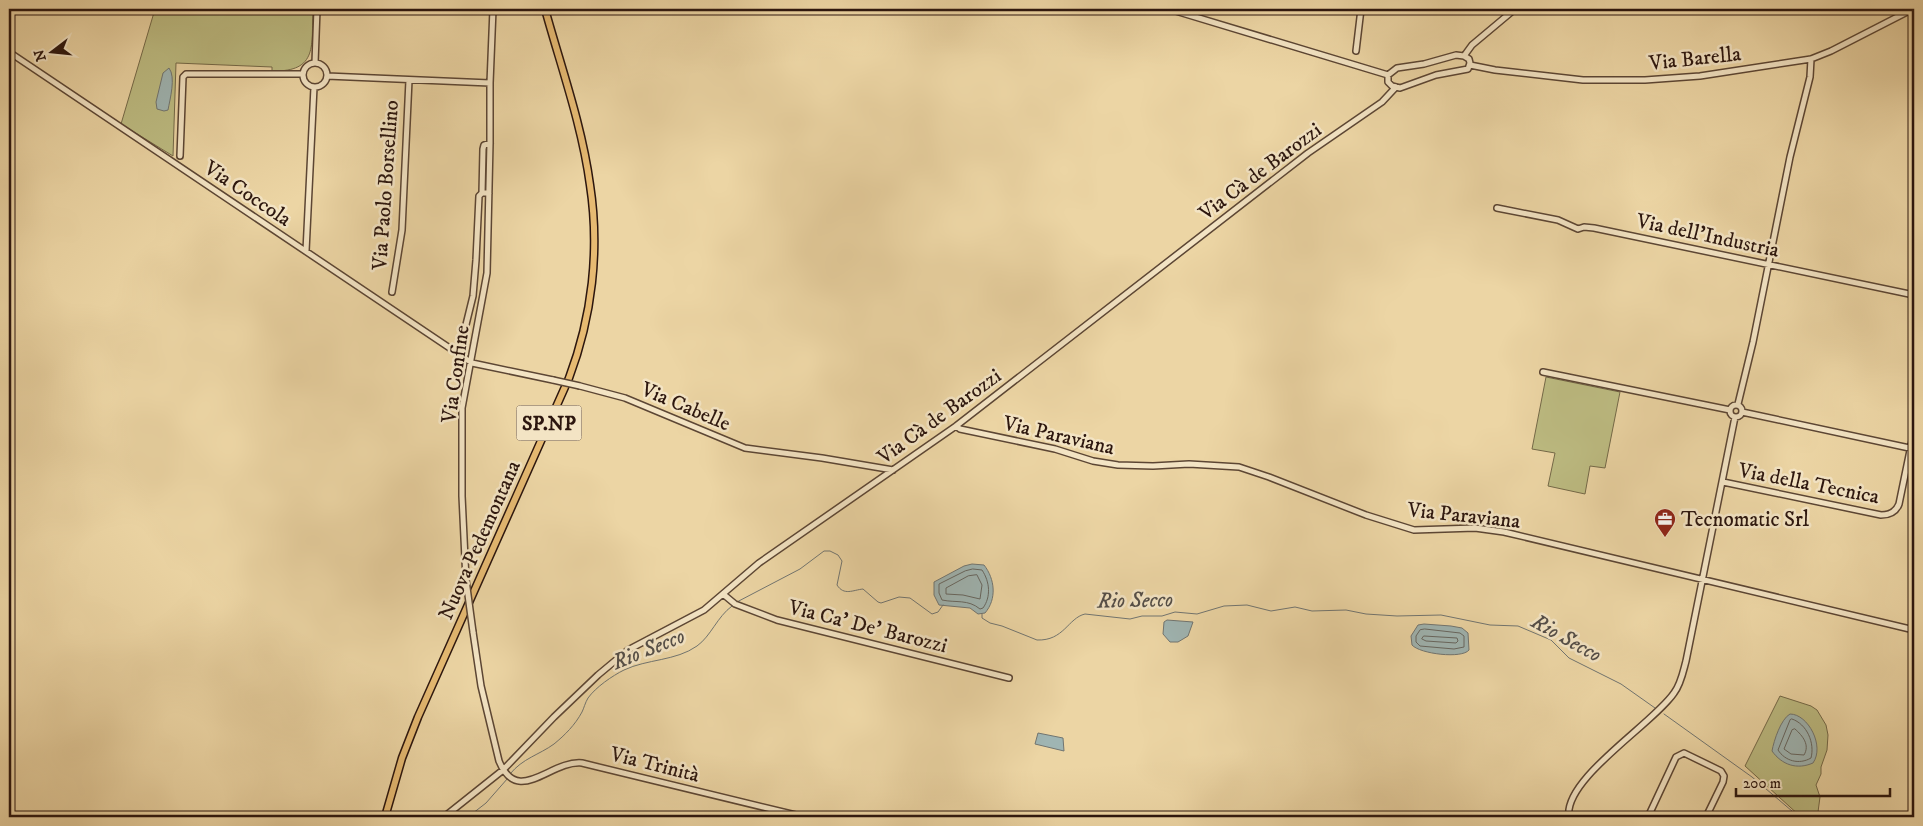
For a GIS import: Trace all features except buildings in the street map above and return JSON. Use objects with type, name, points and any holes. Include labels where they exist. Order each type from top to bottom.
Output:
[{"type":"main road","name":"Nuova Pedemontana","points":[[385,817],[402,758],[418,717],[568,378],[579,348],[588,311],[595,239],[590,183],[583,147],[545,9]]},
{"type":"street","points":[[315,63],[317,9]]},
{"type":"street","name":"Via Confine","points":[[493,9],[490,83],[489,239],[483,298],[462,408],[463,547],[481,686],[504,772]]},
{"type":"street","points":[[1169,9],[1388,75]]},
{"type":"street","points":[[1356,51],[1361,9]]},
{"type":"street","points":[[1464,56],[1472,45],[1515,9]]},
{"type":"street","name":"Via Barella","points":[[1470,65],[1576,80],[1645,80],[1700,76],[1812,59],[1831,52],[1913,9]]},
{"type":"street","name":"Via Coccola","points":[[9,52],[470,361]]},
{"type":"street","points":[[1456,55],[1469,59],[1470,65],[1465,70],[1436,75],[1404,87],[1396,87],[1388,82],[1388,75],[1397,68],[1424,64],[1456,55]]},
{"type":"street","points":[[1738,404],[1810,77],[1812,59]]},
{"type":"street","points":[[315,63],[323,67],[326,76],[323,83],[314,87],[306,83],[303,74],[307,66],[315,63]]},
{"type":"street","points":[[180,156],[183,77],[186,74],[303,74]]},
{"type":"street","points":[[326,76],[490,83]]},
{"type":"street","name":"Via Paolo Borsellino","points":[[392,292],[402,230],[409,80]]},
{"type":"street","points":[[306,251],[314,87]]},
{"type":"street","name":"Via Cà de Barozzi","points":[[444,817],[504,772],[554,717],[598,675],[628,650],[704,610],[759,563],[956,426],[1308,153],[1382,102],[1396,87]]},
{"type":"street","points":[[461,345],[473,296],[479,196],[482,193],[483,149],[484,145],[490,143]]},
{"type":"street","points":[[482,193],[489,193]]},
{"type":"street","name":"Via dell’Industria","points":[[1497,208],[1558,220],[1578,229],[1584,227],[1594,228],[1914,295]]},
{"type":"street","points":[[473,296],[483,298]]},
{"type":"street","name":"Via Cabelle","points":[[470,361],[478,365],[580,386],[625,398],[745,448],[893,470]]},
{"type":"street","points":[[1544,372],[1730,410]]},
{"type":"street","points":[[1735,417],[1732,416],[1730,410],[1732,405],[1738,404]]},
{"type":"street","points":[[1735,417],[1739,417],[1742,412],[1742,408],[1738,404]]},
{"type":"street","points":[[1742,412],[1913,448]]},
{"type":"street","points":[[1569,817],[1569,807],[1590,773],[1662,708],[1676,691],[1686,661],[1735,417]]},
{"type":"street","name":"Via Paraviana","points":[[956,426],[960,430],[1055,449],[1118,465],[1199,464],[1238,467],[1269,477],[1366,515],[1414,530],[1475,528],[1504,532],[1914,630]]},
{"type":"street","name":"Via della Tecnica","points":[[1723,482],[1885,514],[1894,511],[1899,504],[1913,448],[1914,431]]},
{"type":"street","name":"Via Ca' De' Barozzi","points":[[723,594],[733,603],[777,620],[1009,678]]},
{"type":"street","points":[[1648,817],[1676,757],[1684,753],[1721,771],[1724,776],[1706,817]]},
{"type":"street","name":"Via Trinità","points":[[504,772],[511,779],[521,782],[528,781],[568,764],[582,763],[804,817]]},
{"type":"street","points":[[310,817],[333,817]]},
{"type":"shaded area","points":[[155,9],[313,9],[312,45],[305,61],[298,67],[287,70],[272,71],[272,67],[176,63],[173,156],[121,124]]},
{"type":"shaded area","points":[[1546,377],[1620,392],[1605,468],[1590,466],[1585,494],[1548,486],[1555,453],[1532,449]]},
{"type":"shaded area","points":[[1780,696],[1811,706],[1817,710],[1826,725],[1828,735],[1827,750],[1816,785],[1820,797],[1819,817],[1801,817],[1745,766]]},
{"type":"water","points":[[169,68],[172,77],[172,88],[168,110],[164,111],[157,109],[156,102],[163,73]]},
{"type":"water","points":[[972,564],[984,565],[992,583],[993,595],[985,613],[978,614],[970,608],[939,605],[934,595],[934,582],[964,566]]},
{"type":"water","points":[[1167,620],[1193,622],[1188,636],[1178,642],[1170,642],[1163,634],[1164,622]]},
{"type":"water","points":[[1418,625],[1462,628],[1468,633],[1469,650],[1465,653],[1450,655],[1432,653],[1416,648],[1412,645],[1411,636]]},
{"type":"water","points":[[1790,714],[1797,715],[1803,719],[1813,732],[1817,748],[1813,763],[1801,766],[1790,765],[1780,760],[1772,751],[1781,725]]},
{"type":"water","points":[[1038,733],[1063,738],[1064,751],[1035,744]]},
{"type":"waterway","name":"Rio Secco","points":[[735,603],[800,569],[824,551],[830,551],[838,555],[842,561],[837,585],[843,590],[849,592],[863,589],[881,603],[899,597],[910,598],[932,614],[938,612],[943,605]]},
{"type":"waterway","name":"Rio Secco","points":[[982,614],[982,618],[990,623],[1037,640],[1054,637],[1079,616],[1085,614],[1130,619],[1142,616],[1162,616],[1175,612],[1197,614],[1224,606],[1247,605],[1271,611],[1295,607],[1312,611],[1346,610],[1366,614],[1397,616],[1441,615],[1490,625],[1518,626],[1551,640],[1569,658],[1621,684],[1655,708]]},
{"type":"waterway","name":"Rio Secco","points":[[510,774],[520,764],[554,744],[566,733],[579,717],[588,698],[604,682],[619,672],[633,666],[680,655],[689,651],[702,642],[722,615],[732,606]]},
{"type":"waterway","name":"Rio Secco","points":[[1664,714],[1752,777],[1799,817]]},
{"type":"waterway","name":"Rio Secco","points":[[468,817],[486,803],[508,778]]},
{"type":"place","name":"Tecnomatic Srl","points":[[1665,538]]}]
